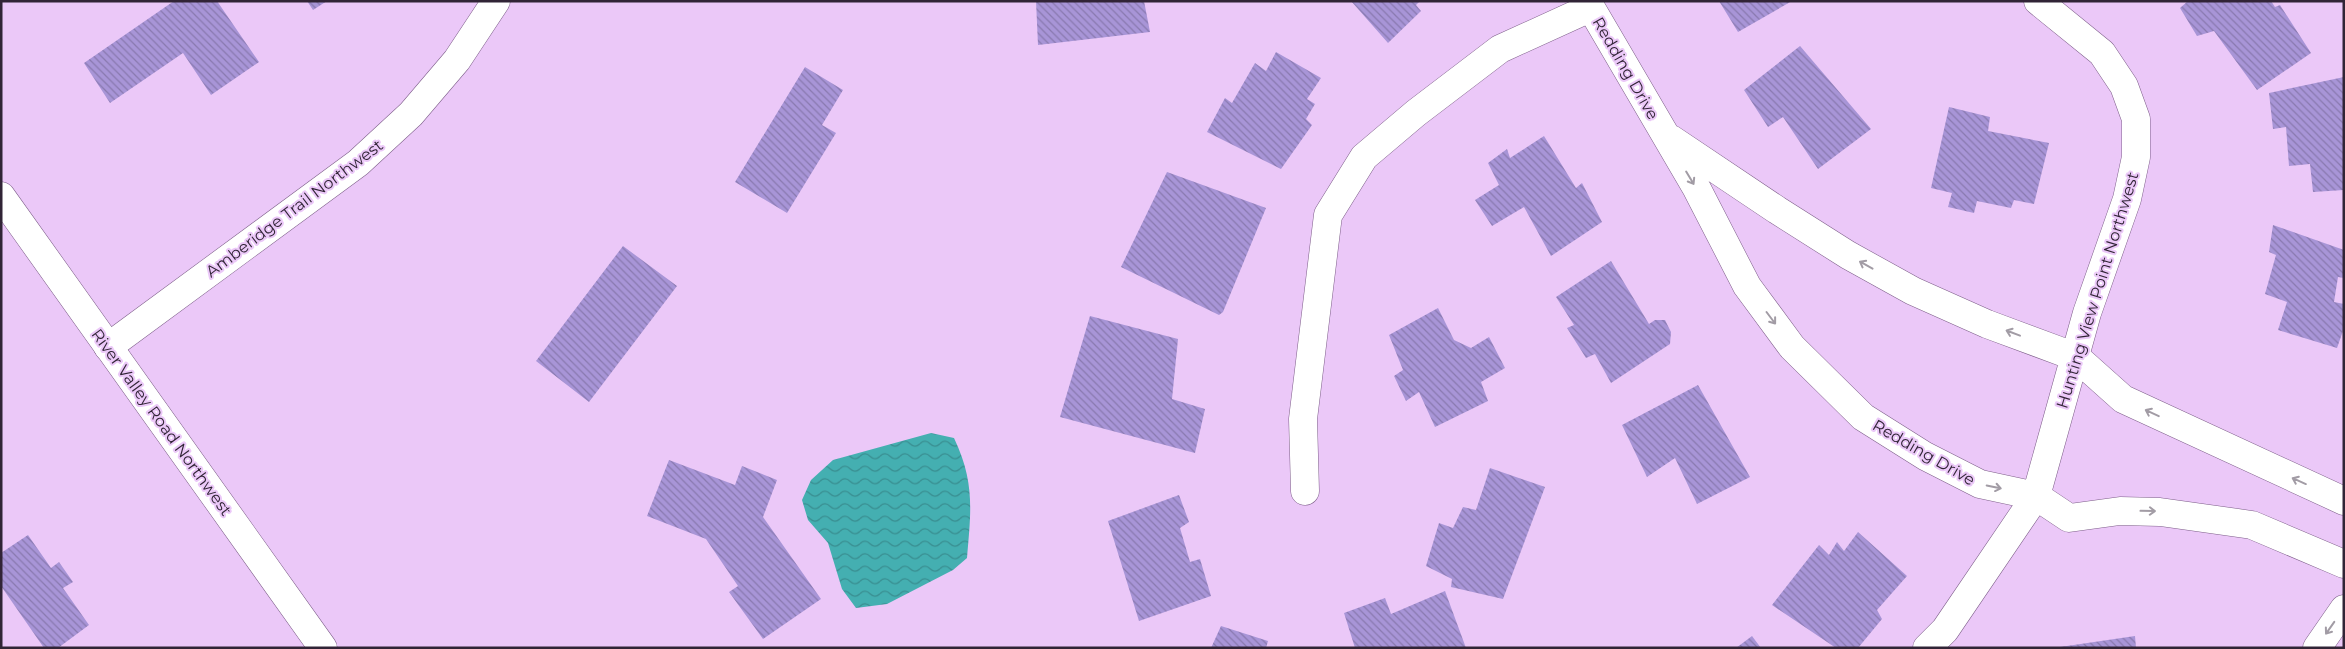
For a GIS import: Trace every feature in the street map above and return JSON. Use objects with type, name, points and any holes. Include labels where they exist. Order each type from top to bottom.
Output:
[{"type":"street","name":"Amberidge Trail Northwest","points":[[108,347],[358,163],[411,114],[458,60],[496,1]]},
{"type":"street","name":"Hunting View Point Northwest","points":[[1927,648],[1945,630],[2036,496],[2087,313],[2127,199],[2136,157],[2136,119],[2124,86],[2102,53],[2038,1]]},
{"type":"street","name":"Redding Drive","points":[[1589,5],[1697,189],[1747,286],[1792,346],[1863,417],[1925,456],[1980,484],[2036,496],[2070,518],[2120,511],[2160,512],[2252,525],[2344,564]]},
{"type":"street","points":[[1305,491],[1303,419],[1328,216],[1364,157],[1416,113],[1500,49],[1589,5]]},
{"type":"street","name":"Redding Drive","points":[[1666,136],[1793,220],[1913,291],[1987,324],[2076,357],[2123,399],[2344,501]]},
{"type":"street","name":"River Valley Road Northwest","points":[[1,196],[324,648]]},
{"type":"street","points":[[2317,648],[2344,609]]},
{"type":"water","points":[[931,433],[954,438],[961,454],[970,497],[967,558],[953,570],[887,604],[856,608],[842,589],[828,543],[808,520],[802,500],[811,480],[833,460]]},
{"type":"building","points":[[174,1],[217,1],[259,62],[211,95],[183,53],[110,103],[84,63]]},
{"type":"building","points":[[307,1],[327,1],[313,10]]},
{"type":"building","points":[[1036,1],[1144,1],[1150,32],[1038,45]]},
{"type":"building","points":[[1351,1],[1420,1],[1416,5],[1421,11],[1388,43]]},
{"type":"building","points":[[1719,1],[1792,1],[1738,32]]},
{"type":"building","points":[[2188,1],[2271,1],[2275,7],[2280,5],[2311,53],[2257,90],[2214,31],[2197,36],[2180,8]]},
{"type":"building","points":[[1800,46],[1871,129],[1818,169],[1783,117],[1768,127],[1744,90]]},
{"type":"building","points":[[1276,52],[1321,78],[1307,99],[1315,104],[1306,119],[1312,125],[1281,169],[1207,132],[1225,98],[1232,103],[1255,63],[1266,71]]},
{"type":"building","points":[[805,67],[843,90],[822,125],[836,133],[787,213],[735,182]]},
{"type":"building","points":[[2344,77],[2344,190],[2313,192],[2310,164],[2289,166],[2286,127],[2273,129],[2269,93]]},
{"type":"building","points":[[1949,107],[1990,117],[1988,131],[2049,143],[2034,204],[2014,200],[2011,208],[1977,201],[1974,213],[1948,207],[1952,193],[1931,188]]},
{"type":"building","points":[[1544,136],[1576,188],[1582,183],[1602,222],[1551,256],[1524,207],[1492,226],[1475,200],[1499,185],[1488,163],[1507,149],[1510,158]]},
{"type":"building","points":[[1167,172],[1266,208],[1223,312],[1219,315],[1121,267]]},
{"type":"building","points":[[2273,225],[2344,250],[2344,278],[2338,277],[2334,302],[2344,304],[2344,328],[2337,348],[2278,330],[2287,302],[2265,294],[2276,255],[2269,252]]},
{"type":"building","points":[[623,246],[677,286],[589,402],[536,361]]},
{"type":"building","points":[[1611,261],[1649,324],[1655,320],[1665,320],[1671,332],[1670,344],[1611,383],[1595,354],[1586,358],[1567,328],[1574,325],[1556,297]]},
{"type":"building","points":[[1438,308],[1454,340],[1471,348],[1489,337],[1505,368],[1481,382],[1488,401],[1435,427],[1419,392],[1406,401],[1394,376],[1403,370],[1389,335]]},
{"type":"building","points":[[1090,316],[1178,339],[1172,399],[1205,409],[1195,453],[1060,417]]},
{"type":"building","points":[[1698,385],[1750,477],[1697,504],[1675,458],[1647,477],[1622,425]]},
{"type":"building","points":[[669,460],[735,485],[742,466],[777,480],[763,517],[821,599],[763,639],[729,592],[738,586],[706,539],[647,516]]},
{"type":"building","points":[[1490,468],[1545,487],[1503,599],[1451,587],[1452,579],[1426,566],[1439,523],[1453,528],[1463,507],[1476,510]]},
{"type":"building","points":[[1179,495],[1189,522],[1180,528],[1190,562],[1200,559],[1211,596],[1139,621],[1108,521]]},
{"type":"building","points":[[1858,532],[1907,576],[1877,610],[1882,619],[1858,648],[1836,648],[1772,605],[1819,545],[1829,555],[1837,542],[1844,551]]},
{"type":"building","points":[[28,535],[51,568],[59,562],[73,582],[63,588],[89,625],[58,648],[44,648],[1,586],[1,553]]},
{"type":"building","points":[[1445,591],[1466,648],[1355,648],[1344,613],[1385,598],[1391,614]]},
{"type":"building","points":[[1221,626],[1268,641],[1266,648],[1211,648]]},
{"type":"building","points":[[1752,636],[1761,648],[1736,648]]},
{"type":"building","points":[[2135,636],[2136,648],[2060,648],[2060,647]]}]
